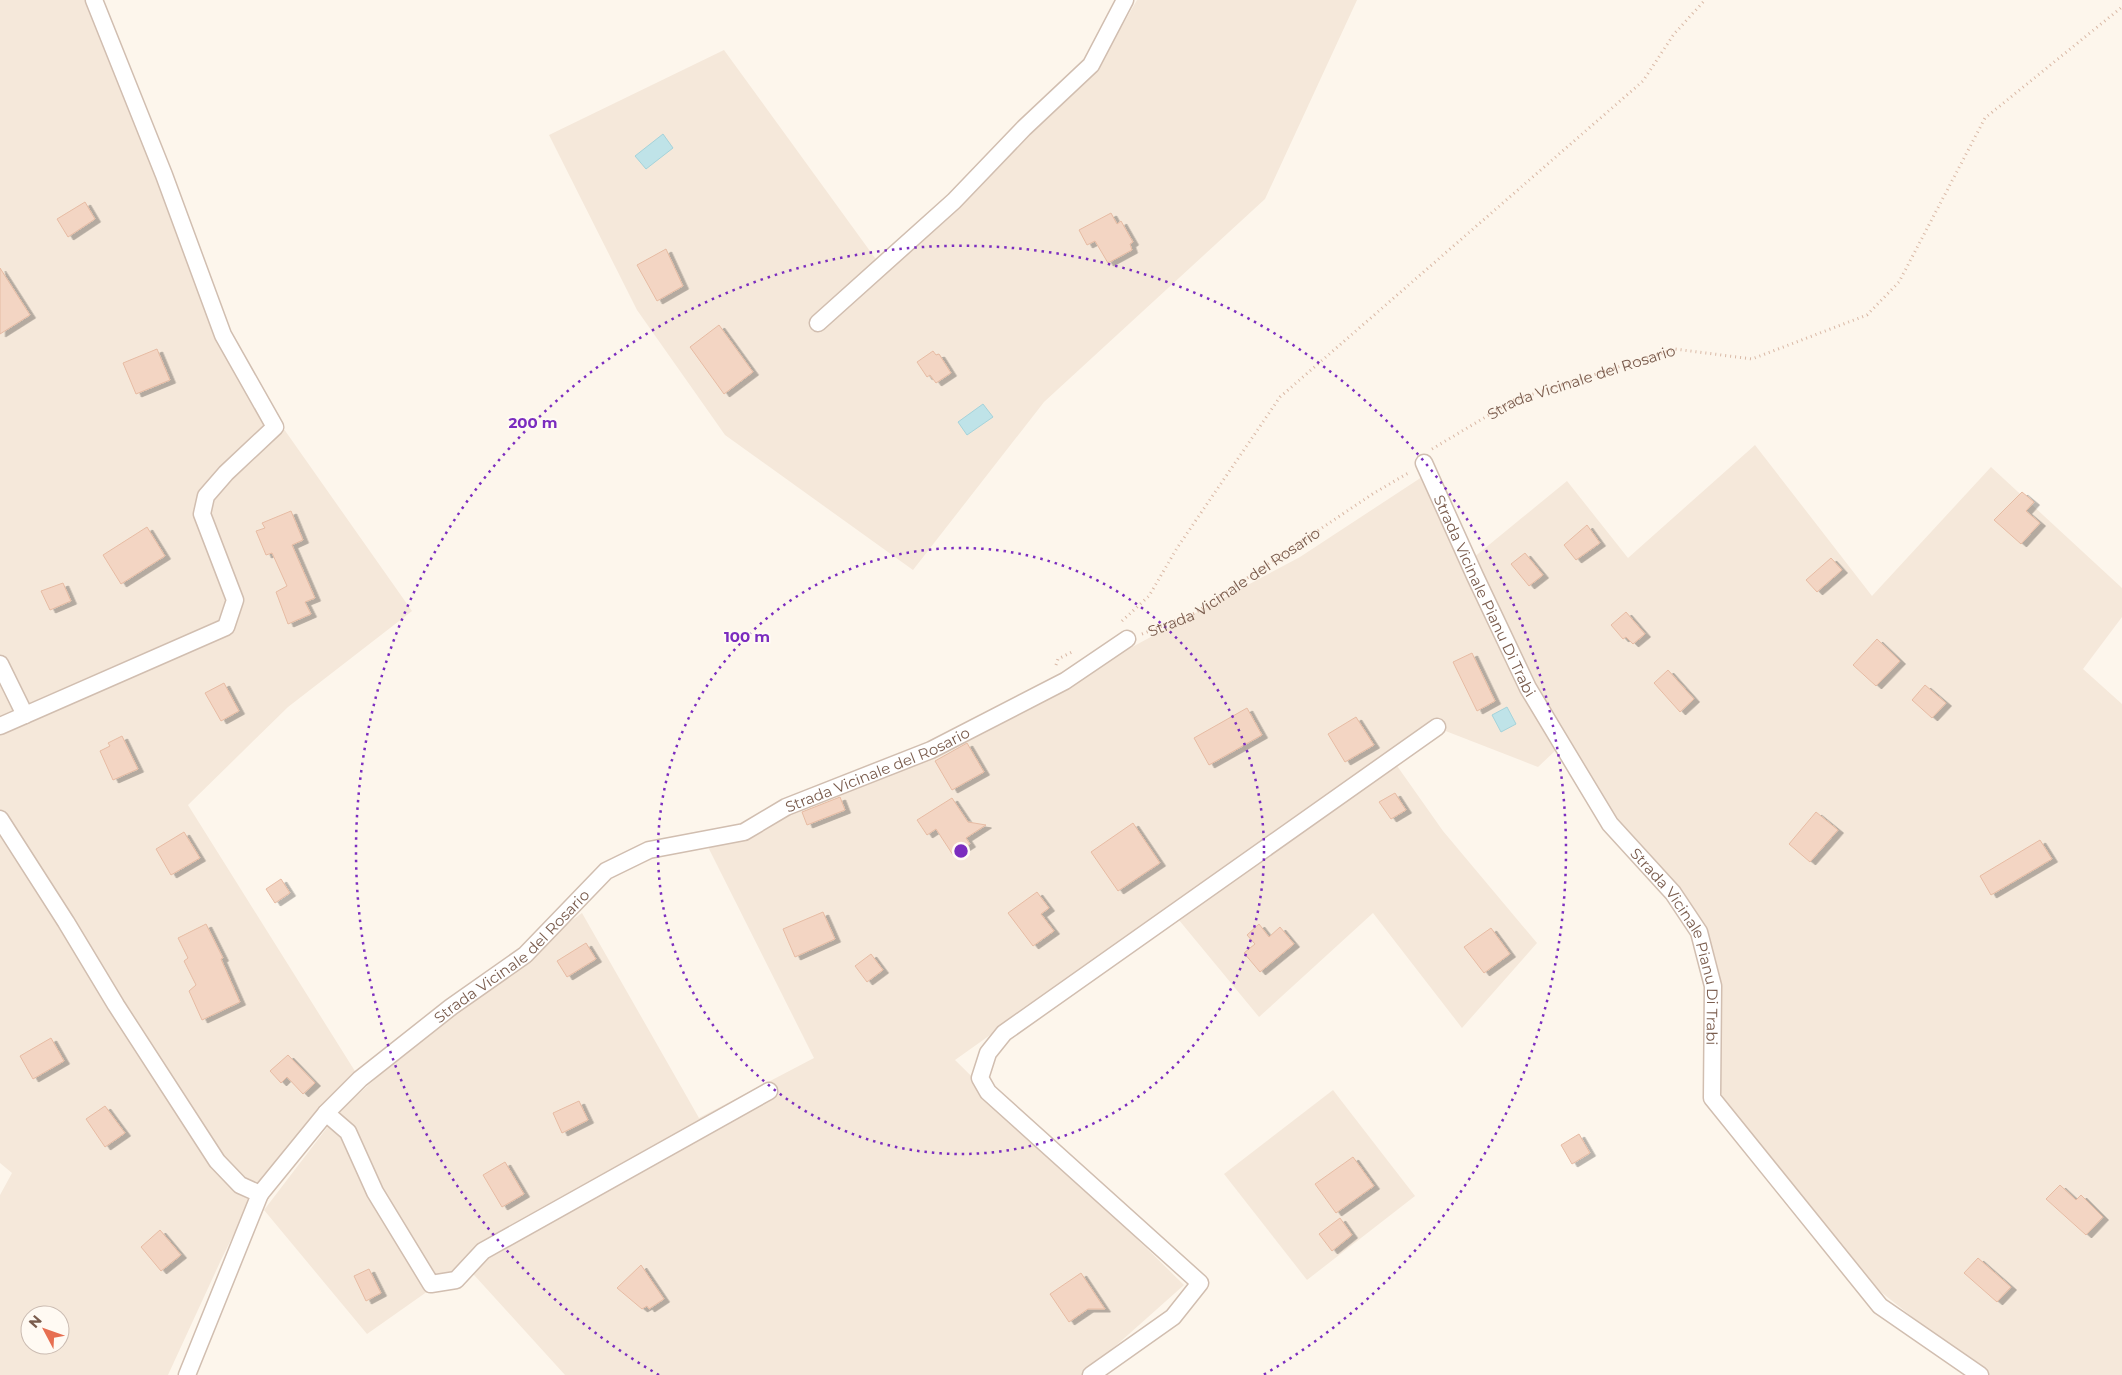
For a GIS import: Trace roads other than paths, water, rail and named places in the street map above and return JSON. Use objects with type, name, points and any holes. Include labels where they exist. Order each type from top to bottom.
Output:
[{"type":"street","points":[[0,726],[226,627],[235,600],[202,514],[206,496],[226,473],[275,428],[222,334],[164,175],[94,0]]},
{"type":"street","points":[[818,323],[954,200],[1091,65],[1124,0]]},
{"type":"street","name":"Strada Vicinale Pianu Di Trabi","points":[[1424,463],[1474,576],[1528,688],[1610,824],[1673,893],[1698,932],[1713,986],[1712,1098],[1880,1306],[1980,1375]]},
{"type":"street","name":"Strada Vicinale del Rosario","points":[[187,1375],[260,1194],[326,1113],[360,1079],[451,1007],[525,955],[606,871],[648,850],[744,832],[786,807],[930,750],[1065,681],[1127,639]]},
{"type":"street","points":[[0,664],[25,715]]},
{"type":"street","points":[[1091,1375],[1173,1317],[1200,1283],[988,1092],[980,1078],[988,1053],[1004,1032],[1438,727]]},
{"type":"street","points":[[0,819],[116,1005],[217,1161],[240,1185],[260,1194]]},
{"type":"street","points":[[326,1113],[348,1132],[374,1192],[431,1284],[456,1280],[483,1251],[769,1091]]},
{"type":"water","points":[[663,134],[673,148],[646,169],[635,156]]},
{"type":"water","points":[[983,404],[993,417],[967,435],[958,422]]},
{"type":"water","points":[[1507,707],[1516,724],[1501,732],[1492,715]]}]
